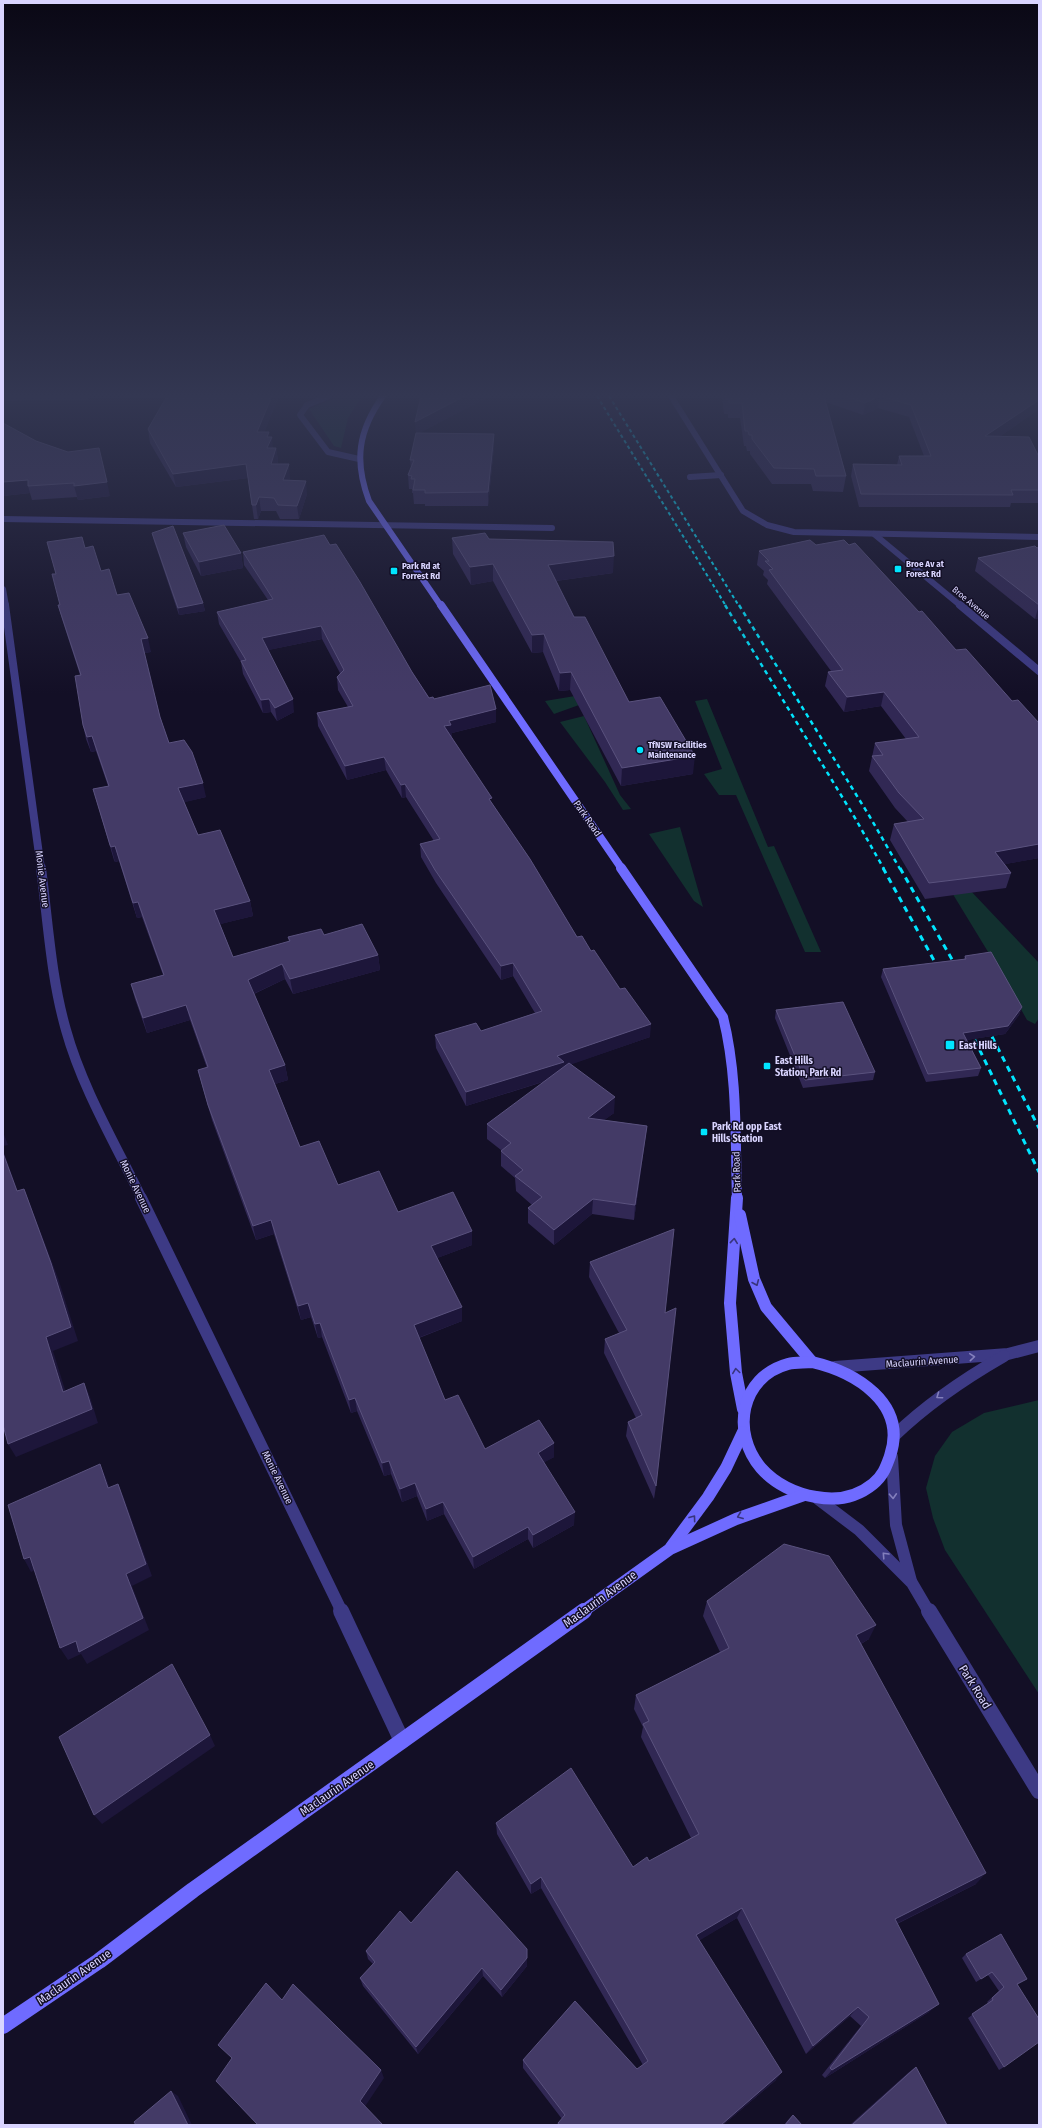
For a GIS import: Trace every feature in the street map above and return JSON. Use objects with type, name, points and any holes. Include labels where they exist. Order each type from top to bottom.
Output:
[{"type":"main road","name":"Park Road","points":[[368,495],[384,524],[599,833],[723,1017],[729,1041],[734,1098],[737,1205],[731,1270],[730,1303],[736,1373],[743,1409]]},
{"type":"main road","name":"Park Road","points":[[737,1205],[754,1279],[766,1307],[812,1362]]},
{"type":"main road","points":[[812,1362],[836,1367],[854,1375],[870,1387],[882,1402],[888,1413],[894,1436],[892,1457],[882,1476],[865,1490],[843,1498],[818,1499],[782,1486],[763,1470],[749,1452],[743,1432],[743,1409],[751,1389],[767,1373],[788,1364],[812,1362]]},
{"type":"main road","name":"Maclaurin Avenue","points":[[670,1549],[708,1497],[726,1468],[743,1432]]},
{"type":"main road","name":"Maclaurin Avenue","points":[[3,2026],[99,1961],[193,1890],[670,1549],[730,1520],[764,1506],[804,1495]]},
{"type":"street","points":[[733,495],[743,510],[751,518],[768,527],[794,532],[1039,537]]},
{"type":"street","points":[[3,519],[384,524],[552,528]]},
{"type":"street","name":"Broe Avenue","points":[[874,534],[1039,671]]},
{"type":"street","name":"Monie Avenue","points":[[3,589],[25,740],[56,987],[66,1031],[81,1071],[99,1111],[307,1537],[402,1741]]},
{"type":"street","name":"Maclaurin Avenue","points":[[836,1367],[1008,1354],[1039,1346]]},
{"type":"street","name":"Maclaurin Avenue","points":[[894,1436],[912,1417],[934,1400],[969,1376],[1008,1354]]},
{"type":"street","name":"Park Road","points":[[892,1457],[896,1525],[912,1583]]},
{"type":"street","name":"Park Road","points":[[818,1499],[859,1530],[912,1583],[1039,1790]]},
{"type":"green space","points":[[575,696],[579,705],[554,714],[545,701]]},
{"type":"green space","points":[[707,699],[768,847],[774,846],[821,952],[805,952],[736,795],[719,795],[704,774],[722,769],[695,701]]},
{"type":"green space","points":[[584,716],[620,795],[631,809],[623,810],[605,782],[560,722]]},
{"type":"green space","points":[[680,827],[703,907],[694,901],[649,834]]},
{"type":"green space","points":[[915,832],[1039,963],[1039,1018],[1035,1024],[1027,1020],[993,960]]},
{"type":"green space","points":[[1039,1400],[1039,1694],[945,1550],[933,1518],[926,1488],[935,1456],[952,1432],[984,1413]]},
{"type":"building","points":[[251,495],[301,495],[297,506],[278,505],[274,498],[259,497],[256,505],[252,505]]},
{"type":"building","points":[[224,525],[241,553],[199,562],[183,533]]},
{"type":"building","points":[[173,526],[203,603],[178,608],[152,533]]},
{"type":"building","points":[[485,533],[489,539],[613,542],[614,556],[548,565],[574,617],[585,617],[629,702],[660,697],[695,756],[622,768],[571,672],[560,673],[544,634],[532,635],[493,564],[470,567],[452,538]]},
{"type":"building","points":[[324,535],[330,545],[336,544],[429,698],[433,697],[434,699],[490,685],[496,709],[449,721],[451,725],[444,726],[492,798],[489,799],[530,859],[577,937],[582,936],[591,951],[594,950],[620,989],[625,988],[651,1024],[557,1056],[564,1062],[466,1092],[435,1035],[476,1023],[481,1031],[542,1011],[513,963],[501,966],[435,870],[420,844],[440,839],[405,784],[401,785],[384,757],[345,766],[317,713],[353,706],[337,677],[344,670],[321,626],[262,638],[293,699],[275,708],[269,699],[261,700],[241,661],[246,660],[217,612],[273,599],[243,552]]},
{"type":"building","points":[[82,537],[85,548],[93,546],[101,571],[109,569],[117,595],[129,593],[148,638],[141,639],[160,717],[169,743],[184,740],[192,752],[203,783],[178,788],[198,835],[220,830],[250,901],[214,910],[233,957],[290,941],[288,937],[321,929],[324,935],[362,924],[378,955],[290,979],[282,964],[248,980],[285,1065],[269,1070],[300,1147],[319,1141],[338,1185],[379,1171],[398,1212],[453,1192],[472,1231],[431,1246],[462,1307],[414,1325],[445,1400],[458,1395],[485,1449],[539,1420],[554,1443],[538,1453],[575,1512],[533,1535],[528,1527],[473,1557],[443,1502],[426,1509],[415,1483],[400,1489],[389,1461],[382,1463],[355,1398],[349,1400],[320,1323],[315,1324],[308,1303],[298,1306],[271,1220],[253,1226],[208,1105],[198,1070],[208,1067],[186,1005],[143,1018],[131,984],[164,975],[138,902],[133,903],[115,846],[111,847],[110,845],[93,789],[109,786],[92,736],[87,737],[83,725],[75,676],[81,675],[58,605],[60,605],[52,574],[56,574],[47,542]]},
{"type":"building","points":[[810,540],[816,545],[844,540],[849,545],[855,543],[919,612],[922,611],[956,650],[966,649],[1012,701],[1018,700],[1039,723],[1039,844],[995,852],[1011,873],[929,883],[894,824],[924,819],[899,793],[872,756],[883,755],[875,743],[919,737],[884,692],[847,697],[828,672],[843,670],[769,570],[773,569],[765,561],[769,561],[759,551]]},
{"type":"building","points":[[1035,546],[1037,548],[1039,547],[1039,605],[978,558]]},
{"type":"building","points":[[991,952],[1022,1007],[1008,1026],[963,1033],[981,1068],[928,1074],[883,969],[966,959],[965,956]]},
{"type":"building","points":[[843,1002],[875,1072],[805,1080],[776,1010]]},
{"type":"building","points":[[569,1063],[615,1097],[588,1118],[647,1126],[635,1205],[593,1199],[554,1230],[528,1208],[542,1197],[515,1176],[523,1170],[501,1151],[511,1143],[487,1124]]},
{"type":"building","points":[[3,1153],[17,1191],[24,1189],[51,1263],[71,1327],[46,1337],[63,1392],[84,1383],[92,1409],[8,1444],[3,1425]]},
{"type":"building","points":[[674,1229],[665,1313],[676,1308],[656,1486],[628,1422],[642,1415],[605,1339],[627,1330],[590,1262]]},
{"type":"building","points":[[100,1464],[108,1488],[118,1484],[146,1564],[126,1574],[143,1618],[79,1652],[76,1641],[60,1648],[30,1557],[24,1559],[8,1505]]},
{"type":"building","points":[[784,1544],[829,1556],[876,1625],[856,1635],[986,1873],[895,1919],[939,2004],[832,2070],[830,2068],[869,2017],[858,2007],[813,2046],[742,1908],[696,1935],[782,2072],[721,2125],[559,2125],[558,2123],[565,2115],[523,2060],[575,2001],[637,2069],[648,2061],[541,1877],[531,1884],[496,1823],[571,1768],[633,1867],[647,1857],[649,1861],[699,1834],[643,1724],[649,1721],[636,1695],[729,1648],[707,1601]]},
{"type":"building","points":[[172,1664],[210,1735],[94,1815],[59,1737]]},
{"type":"building","points":[[457,1871],[527,1949],[527,1958],[501,1990],[482,1968],[416,2047],[360,1978],[375,1962],[366,1951],[400,1911],[411,1923]]},
{"type":"building","points":[[1001,1934],[1027,1979],[1017,1984],[1039,2019],[1039,2042],[1004,2067],[972,2014],[993,2000],[992,1998],[1004,1987],[992,1972],[981,1979],[966,1954]]},
{"type":"building","points":[[266,1983],[282,2000],[293,1984],[381,2070],[360,2101],[383,2125],[258,2125],[216,2081],[232,2058],[218,2045]]},
{"type":"building","points":[[916,2067],[947,2125],[852,2125]]},
{"type":"building","points":[[171,2091],[188,2125],[136,2125],[134,2122]]},
{"type":"building","points":[[793,2115],[802,2125],[785,2125]]},
{"type":"railway","points":[[658,495],[726,606]]},
{"type":"railway","points":[[670,495],[739,606]]},
{"type":"railway","points":[[725,605],[855,818],[884,869]]},
{"type":"railway","points":[[739,605],[870,817],[900,869]]},
{"type":"railway","points":[[883,868],[941,973]]},
{"type":"railway","points":[[900,868],[958,970]]},
{"type":"railway","points":[[987,1027],[1039,1128]]},
{"type":"railway","points":[[970,1030],[1039,1172]]},
{"type":"place","name":"Broe Av at Forest Rd","points":[[898,569]]},
{"type":"place","name":"Park Rd at Forrest Rd","points":[[394,571]]},
{"type":"place","name":"TfNSW Facilities Maintenance","points":[[640,750]]},
{"type":"place","name":"East Hills","points":[[950,1045]]},
{"type":"place","name":"East Hills Station, Park Rd","points":[[767,1066]]},
{"type":"place","name":"Park Rd opp East Hills Station","points":[[704,1132]]}]
